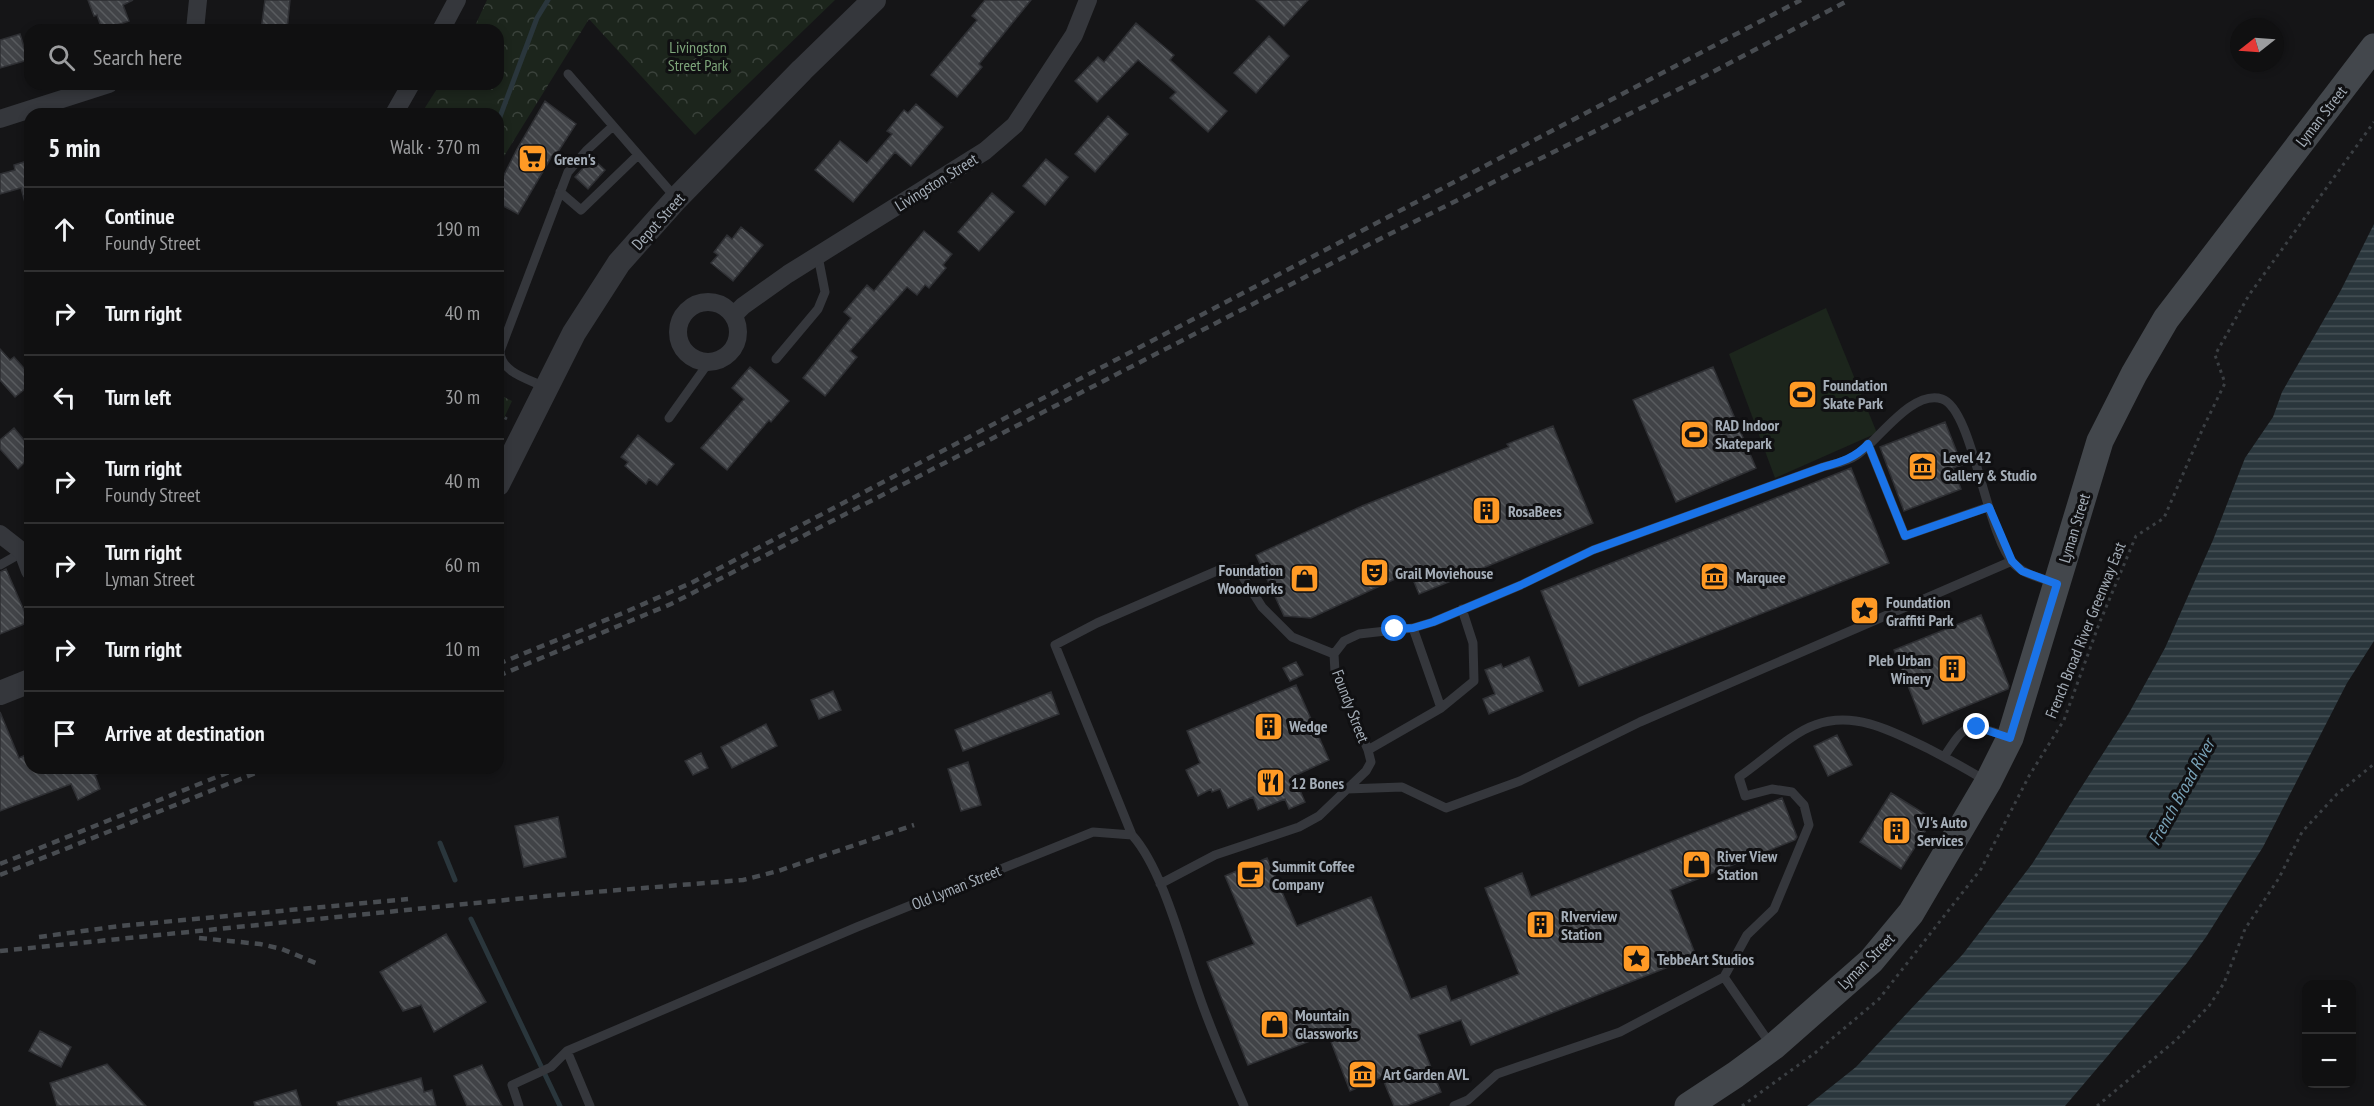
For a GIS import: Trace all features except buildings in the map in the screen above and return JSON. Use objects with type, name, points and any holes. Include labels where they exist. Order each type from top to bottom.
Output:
[{"type":"main road","name":"Lyman Street","points":[[1688,1106],[1735,1076],[1773,1047],[1871,961],[1911,914],[1988,782],[2010,738],[2100,441],[2166,319],[2374,47]]},
{"type":"street","points":[[196,24],[198,0]]},
{"type":"street","points":[[444,24],[457,0]]},
{"type":"street","name":"Depot Street","points":[[504,471],[544,387],[589,306],[619,263],[676,199],[874,0]]},
{"type":"street","name":"Livingston Street","points":[[733,316],[743,306],[818,256],[985,151],[1015,125],[1074,35],[1088,0]]},
{"type":"street","points":[[34,108],[90,90]]},
{"type":"street","points":[[397,108],[408,90]]},
{"type":"street","points":[[0,119],[24,111]]},
{"type":"street","points":[[707,302],[720,304],[733,316],[737,324],[738,338],[732,350],[723,359],[709,362],[696,360],[685,352],[679,340],[678,327],[683,314],[693,305],[707,302]]},
{"type":"street","points":[[0,534],[24,548]]},
{"type":"street","points":[[0,693],[24,683]]},
{"type":"lane","points":[[568,74],[676,199]]},
{"type":"lane","points":[[504,340],[568,172],[613,126]]},
{"type":"lane","points":[[560,192],[581,210],[638,155]]},
{"type":"lane","points":[[776,359],[818,309],[825,292],[818,256]]},
{"type":"lane","points":[[669,418],[709,362]]},
{"type":"lane","points":[[504,364],[507,368],[544,387]]},
{"type":"lane","name":"Foundy Street","points":[[1160,884],[1215,855],[1299,827],[1319,816],[1366,771],[1371,762],[1368,750],[1335,672],[1334,654],[1344,641],[1359,634],[1413,628],[1433,622],[1521,585],[1593,550],[1844,461],[1858,454],[1880,434],[1888,423],[1911,406],[1929,398],[1942,399],[1953,406],[1962,423],[1989,507],[2012,561]]},
{"type":"lane","points":[[1868,444],[1905,536],[1989,507]]},
{"type":"lane","points":[[0,565],[24,550]]},
{"type":"lane","points":[[1347,789],[1402,787],[1446,808],[1520,781],[1641,722],[2012,561],[2022,571],[2057,584]]},
{"type":"lane","points":[[1244,1106],[1210,1029],[1160,884],[1143,847],[1132,835],[1055,645],[1097,623],[1219,570],[1238,569],[1262,607],[1292,637],[1334,654]]},
{"type":"lane","points":[[1368,750],[1442,708],[1474,681],[1473,643],[1462,609]]},
{"type":"lane","points":[[1413,628],[1442,708]]},
{"type":"lane","points":[[1454,1106],[1468,1100],[1497,1074],[1620,1032],[1724,977],[1747,935],[1774,909],[1809,825],[1804,805],[1792,792],[1772,789],[1745,796],[1739,777],[1803,730],[1831,721],[1854,720],[1885,728],[1988,782]]},
{"type":"lane","points":[[1944,757],[1966,727],[1977,727],[2010,738]]},
{"type":"lane","name":"Old Lyman Street","points":[[567,1051],[856,927],[1093,832],[1132,835]]},
{"type":"lane","points":[[1724,977],[1773,1047]]},
{"type":"lane","points":[[519,1106],[512,1085],[551,1067],[567,1051],[590,1106]]},
{"type":"path","name":"French Broad River Greenway East","points":[[1742,1106],[1815,1053],[1879,999],[1982,869],[2030,776],[2064,720],[2099,624],[2136,536],[2164,518],[2225,383],[2215,355],[2249,295],[2374,122]]},
{"type":"path","points":[[2097,1106],[2175,1041],[2209,1006],[2224,982],[2246,929],[2279,878],[2302,832],[2337,794],[2374,764]]},
{"type":"green space","name":"Livingston Street Park","points":[[487,0],[835,0],[695,135],[589,19],[504,156],[504,108],[425,108],[436,90],[504,90],[504,24],[476,24]]},
{"type":"green space","name":"Foundation Skate Park","points":[[1826,308],[1877,433],[1775,478],[1729,354]]},
{"type":"green space","points":[[504,397],[512,401],[504,418]]},
{"type":"water","name":"French Broad River","points":[[2374,224],[2374,641],[2347,683],[2263,847],[2206,937],[2187,963],[2065,1106],[1807,1106],[1856,1067],[1963,954],[2032,864],[2129,713],[2165,648],[2213,540],[2245,458],[2273,417],[2282,392],[2341,290]]},
{"type":"waterway","points":[[503,108],[537,18],[548,0]]},
{"type":"waterway","points":[[440,843],[455,880]]},
{"type":"waterway","points":[[471,919],[560,1106]]},
{"type":"railway","points":[[504,662],[691,583],[1801,0]]},
{"type":"railway","points":[[504,674],[671,604],[1346,256],[1707,75],[1849,0]]},
{"type":"railway","points":[[0,864],[224,774]]},
{"type":"railway","points":[[0,875],[253,774]]},
{"type":"railway","points":[[0,951],[545,896],[743,880],[778,871],[914,825]]},
{"type":"railway","points":[[39,937],[120,926],[408,899]]},
{"type":"railway","points":[[199,938],[260,944],[282,949],[318,964]]},
{"type":"place","name":"Green's","points":[[533,159]]},
{"type":"place","name":"Foundation Skate Park","points":[[1802,394]]},
{"type":"place","name":"RAD Indoor Skatepark","points":[[1694,434]]},
{"type":"place","name":"Level 42 Gallery & Studio","points":[[1922,466]]},
{"type":"place","name":"RosaBees","points":[[1487,511]]},
{"type":"place","name":"Grail Moviehouse","points":[[1374,573]]},
{"type":"place","name":"Marquee","points":[[1715,577]]},
{"type":"place","name":"Foundation Woodworks","points":[[1304,579]]},
{"type":"place","name":"Foundation Graffiti Park","points":[[1865,611]]},
{"type":"place","name":"Pleb Urban Winery","points":[[1952,669]]},
{"type":"place","name":"Wedge","points":[[1268,726]]},
{"type":"place","name":"12 Bones","points":[[1270,783]]},
{"type":"place","name":"VJ's Auto Services","points":[[1896,831]]},
{"type":"place","name":"River View Station","points":[[1696,865]]},
{"type":"place","name":"Summit Coffee Company","points":[[1251,875]]},
{"type":"place","name":"RIverview Station","points":[[1540,925]]},
{"type":"place","name":"TebbeArt Studios","points":[[1636,959]]},
{"type":"place","name":"Mountain Glassworks","points":[[1274,1024]]},
{"type":"place","name":"Art Garden AVL","points":[[1362,1074]]},
{"type":"route","points":[[1395,629],[1413,628],[1433,622],[1521,585],[1593,550],[1657,525],[1844,461],[1858,454],[1868,444],[1905,536],[1989,507],[1995,526],[2012,561],[2022,571],[2057,584],[2010,738],[1977,727]]}]
